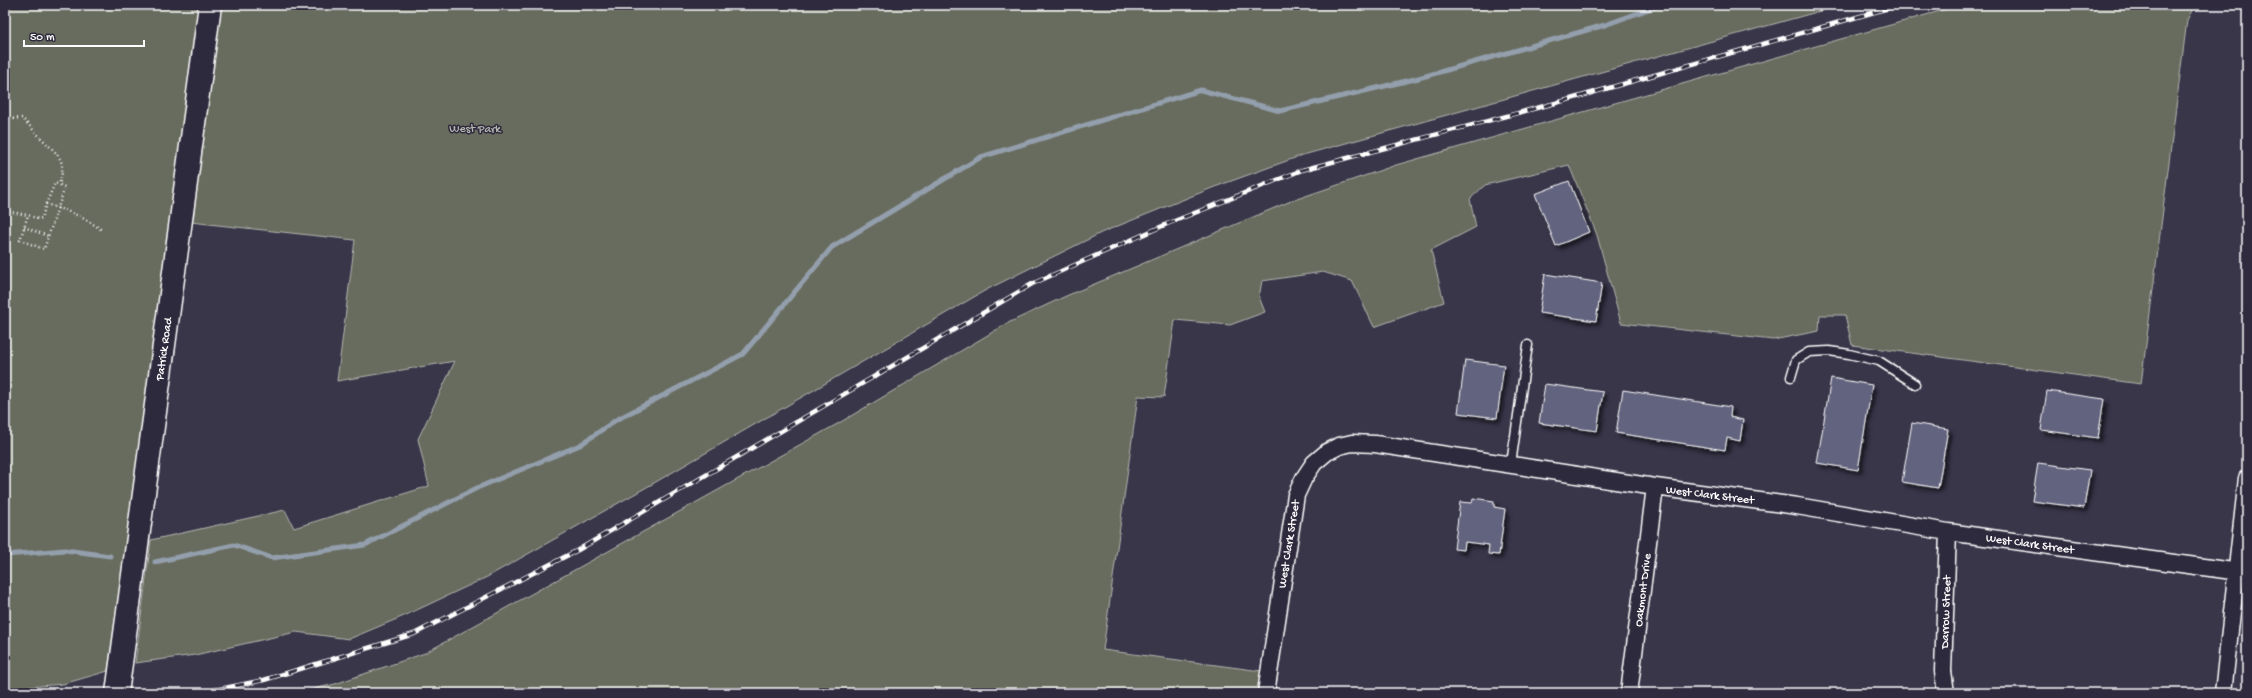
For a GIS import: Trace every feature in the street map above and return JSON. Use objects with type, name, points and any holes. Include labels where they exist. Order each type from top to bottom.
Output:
[{"type":"street","name":"Patrick Road","points":[[117,693],[210,5]]},
{"type":"street","name":"West Clark Street","points":[[1266,693],[1296,495],[1304,478],[1314,464],[1327,452],[1339,446],[1352,443],[1375,444],[1655,487],[1777,503],[1948,532],[2241,572]]},
{"type":"street","points":[[2223,693],[2241,572],[2247,478]]},
{"type":"street","name":"Oakmont Drive","points":[[1629,693],[1655,487]]},
{"type":"street","name":"Darrow Street","points":[[1946,693],[1943,671],[1948,532]]},
{"type":"lane","points":[[1511,464],[1528,345]]},
{"type":"lane","points":[[1791,377],[1796,360],[1809,352],[1829,351],[1880,361],[1915,384]]},
{"type":"path","points":[[5,119],[22,118],[54,149],[61,160],[63,173],[59,185]]},
{"type":"path","points":[[5,211],[28,215],[38,219],[42,218],[55,183],[65,187],[44,249],[20,240],[28,215]]},
{"type":"path","points":[[46,204],[79,215],[103,231]]},
{"type":"path","points":[[24,227],[48,236]]},
{"type":"green space","name":"West Park","points":[[5,5],[1842,5],[1303,155],[1212,188],[1103,232],[986,290],[654,483],[487,577],[404,616],[349,639],[296,632],[195,655],[135,663],[151,540],[285,510],[294,528],[429,486],[418,439],[455,361],[337,381],[355,240],[172,220],[108,671],[63,684],[5,689]]},
{"type":"green space","points":[[1961,5],[2195,5],[2187,20],[2141,384],[1852,345],[1845,315],[1820,315],[1819,331],[1773,340],[1621,323],[1597,235],[1569,165],[1485,185],[1470,199],[1476,227],[1431,250],[1444,302],[1374,327],[1352,281],[1323,272],[1262,281],[1259,297],[1265,312],[1230,325],[1175,320],[1164,397],[1138,396],[1103,650],[1261,671],[1257,693],[296,693],[335,684],[425,653],[839,423],[1008,323],[1066,296],[1291,201],[1396,165]]},
{"type":"building","points":[[1569,181],[1589,232],[1556,246],[1535,194]]},
{"type":"building","points":[[1545,274],[1602,283],[1596,321],[1539,313]]},
{"type":"building","points":[[1465,360],[1504,365],[1497,418],[1458,413]]},
{"type":"building","points":[[1831,378],[1872,385],[1858,470],[1817,463]]},
{"type":"building","points":[[1545,384],[1603,392],[1597,431],[1539,423]]},
{"type":"building","points":[[1623,390],[1731,407],[1730,417],[1743,420],[1740,441],[1727,438],[1725,450],[1616,433]]},
{"type":"building","points":[[2047,391],[2104,399],[2098,438],[2041,430]]},
{"type":"building","points":[[1912,423],[1948,429],[1938,488],[1902,482]]},
{"type":"building","points":[[2038,463],[2090,470],[2084,508],[2032,501]]},
{"type":"building","points":[[1473,498],[1494,501],[1494,507],[1505,509],[1499,555],[1488,554],[1489,545],[1465,542],[1464,550],[1454,549],[1460,502],[1472,503]]},
{"type":"waterway","points":[[155,562],[234,545],[272,558],[365,545],[477,488],[580,445],[616,420],[743,354],[832,247],[981,157],[1201,90],[1280,111],[1415,79],[1605,25],[1660,5]]},
{"type":"waterway","points":[[5,555],[65,550],[110,556]]},
{"type":"railway","points":[[200,693],[264,680],[414,634],[578,550],[1032,284],[1167,224],[1302,170],[1567,100],[1899,5]]}]
